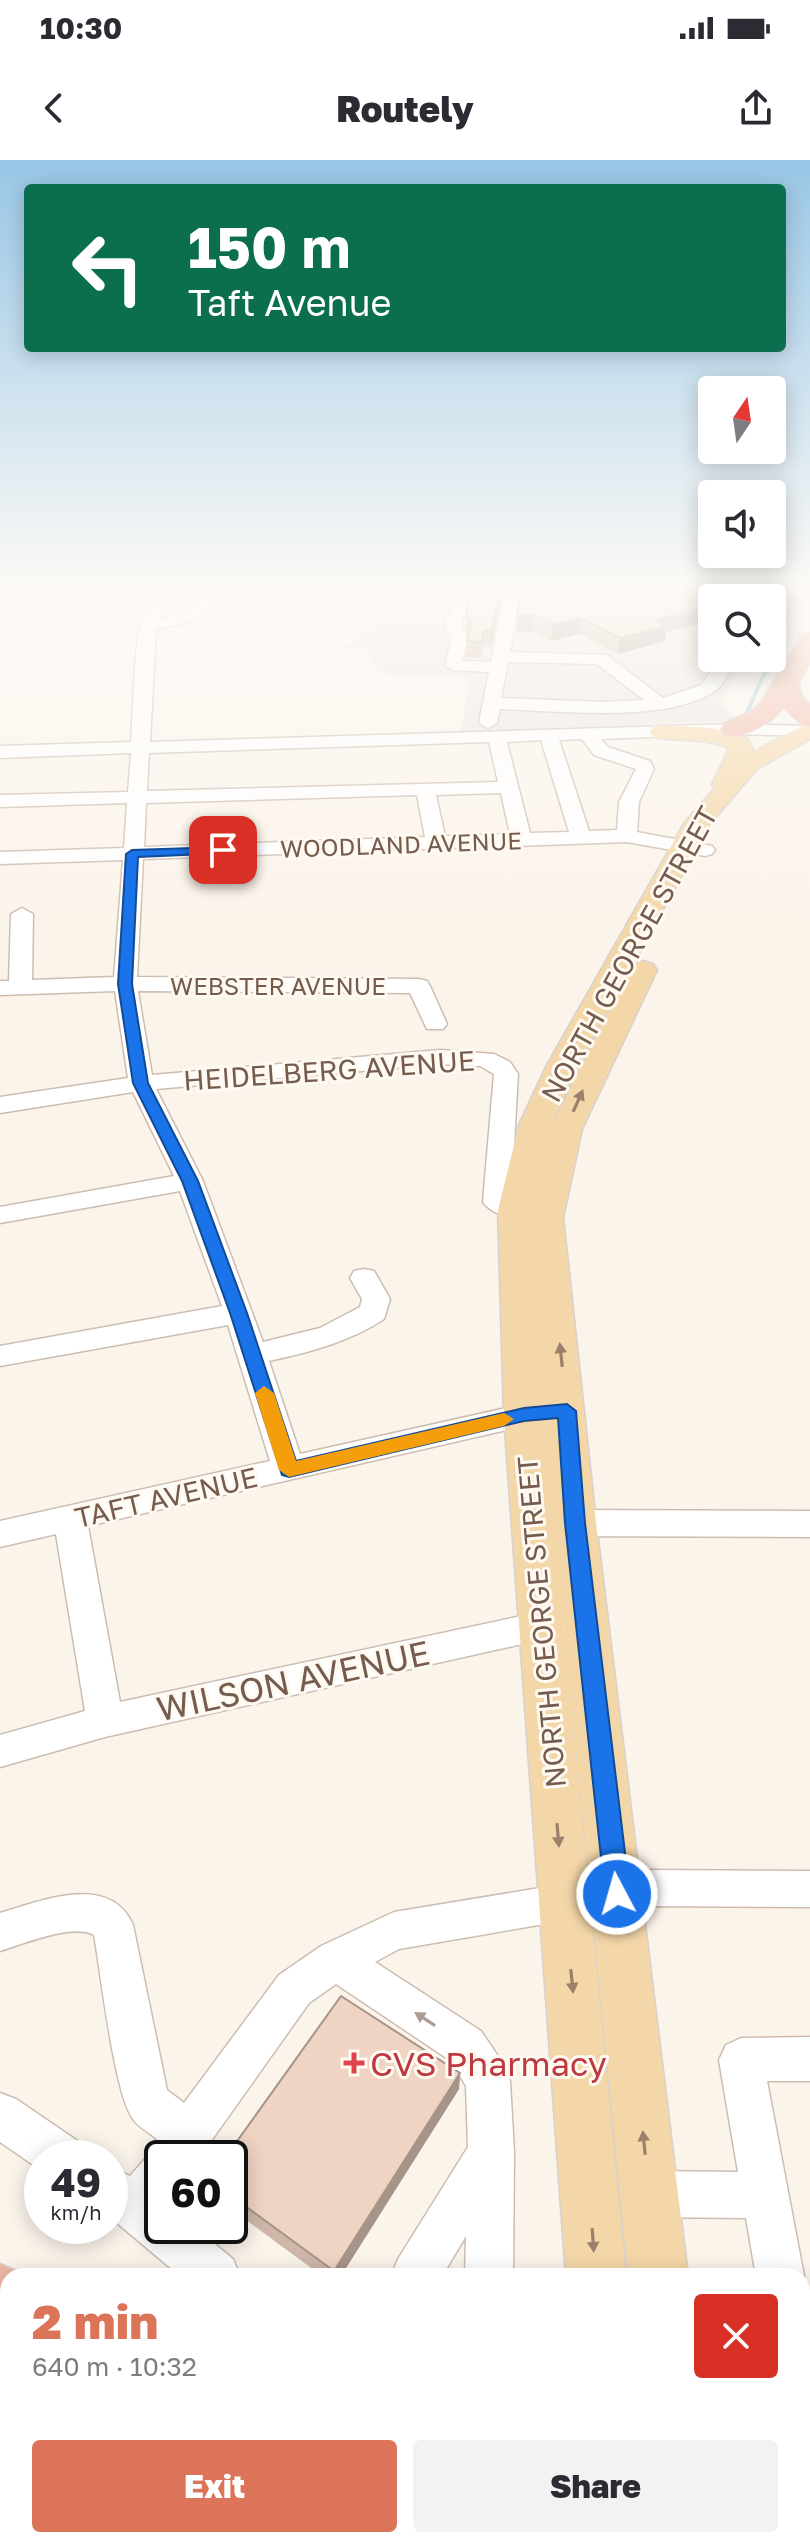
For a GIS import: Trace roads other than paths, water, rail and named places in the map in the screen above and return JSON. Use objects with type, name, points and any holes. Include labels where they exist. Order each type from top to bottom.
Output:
[{"type":"highway","points":[[733,729],[755,723],[774,701]]},
{"type":"highway","points":[[791,701],[809,730]]},
{"type":"main road","name":"NORTH GEORGE STREET","points":[[595,2268],[540,1626],[567,1411],[546,1218],[566,1129],[719,795],[749,764],[809,730]]},
{"type":"main road","name":"NORTH GEORGE STREET","points":[[657,2268],[589,1626],[555,1524],[524,1415],[515,1210],[535,1125],[562,1065],[695,848],[718,828],[809,730]]},
{"type":"main road","points":[[661,732],[711,735],[739,743],[741,749],[719,795]]},
{"type":"street","points":[[142,701],[125,984],[141,1083],[190,1181],[239,1313],[289,1470]]},
{"type":"street","points":[[521,839],[510,787],[491,737],[492,703],[610,707],[658,702]]},
{"type":"street","points":[[0,752],[733,729],[809,730]]},
{"type":"street","points":[[587,733],[601,751],[643,765],[645,769],[629,802],[627,836]]},
{"type":"street","points":[[548,735],[581,837]]},
{"type":"street","points":[[0,801],[510,787]]},
{"type":"street","points":[[425,789],[436,842]]},
{"type":"street","name":"WOODLAND AVENUE","points":[[0,858],[627,836],[695,848]]},
{"type":"street","points":[[10,988],[22,914]]},
{"type":"street","name":"WEBSTER AVENUE","points":[[10,988],[125,984],[419,986],[435,1024]]},
{"type":"street","name":"HEIDELBERG AVENUE","points":[[0,1105],[141,1083],[440,1057],[489,1059],[502,1066],[506,1074],[497,1202],[515,1210]]},
{"type":"street","points":[[0,1215],[190,1181]]},
{"type":"street","points":[[252,1354],[323,1340],[357,1324],[374,1312],[376,1299],[364,1278]]},
{"type":"street","points":[[0,1356],[239,1313]]},
{"type":"street","name":"TAFT AVENUE","points":[[0,1534],[524,1415],[567,1411]]},
{"type":"street","points":[[70,1518],[105,1721]]},
{"type":"street","points":[[555,1524],[810,1524]]},
{"type":"street","name":"WILSON AVENUE","points":[[0,1751],[105,1721],[540,1626],[589,1626]]},
{"type":"street","points":[[183,2140],[294,1989],[336,1960],[394,1931],[649,1888],[810,1889]]},
{"type":"street","points":[[0,1932],[60,1914],[96,1913],[113,1925],[139,2068],[149,2104],[175,2140]]},
{"type":"street","points":[[336,1960],[466,2046],[488,2081],[491,2152],[489,2268]]},
{"type":"street","points":[[779,2268],[741,2060],[810,2059]]},
{"type":"street","points":[[0,2115],[37,2140]]},
{"type":"street","points":[[420,2268],[491,2152]]},
{"type":"street","points":[[649,2194],[765,2195]]},
{"type":"street","points":[[128,2203],[194,2268]]},
{"type":"waterway","points":[[751,715],[748,711],[752,701]]},
{"type":"place","name":"CVS Pharmacy","points":[[354,2063]]}]
